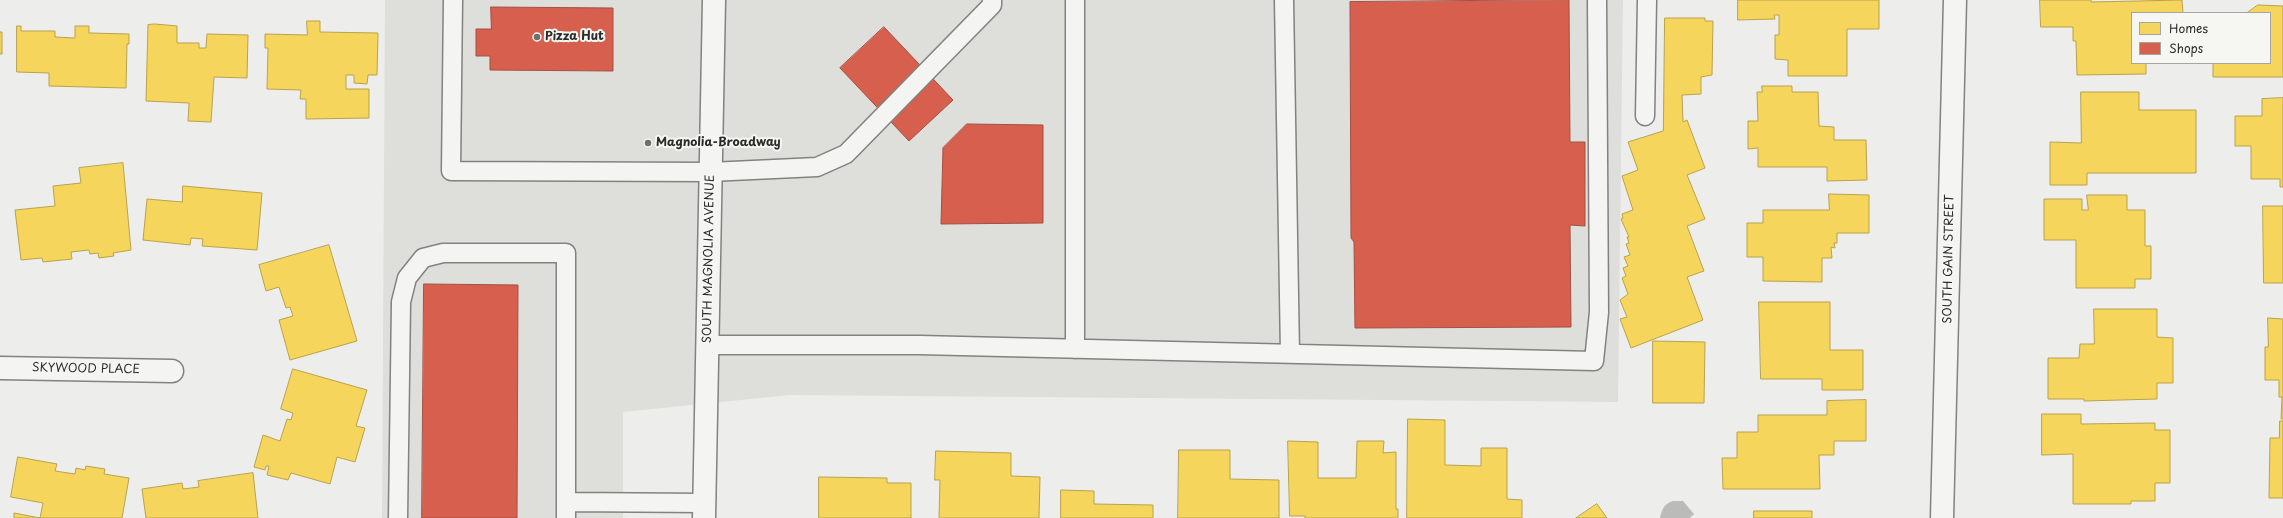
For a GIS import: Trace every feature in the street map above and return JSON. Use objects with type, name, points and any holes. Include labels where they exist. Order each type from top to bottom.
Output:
[{"type":"street","name":"SOUTH MAGNOLIA AVENUE","points":[[704,511],[714,0]]},
{"type":"street","name":"SOUTH GAIN STREET","points":[[1942,518],[1955,0]]},
{"type":"street","name":"SKYWOOD PLACE","points":[[0,368],[172,371]]},
{"type":"lane","points":[[453,0],[451,171],[710,172],[817,167],[846,154],[992,5],[992,0]]},
{"type":"lane","points":[[1075,0],[1075,349]]},
{"type":"lane","points":[[1284,0],[1290,354]]},
{"type":"lane","points":[[707,345],[919,345],[1594,361],[1599,312],[1597,0]]},
{"type":"lane","points":[[1645,116],[1647,0]]},
{"type":"lane","points":[[398,518],[401,302],[407,278],[423,258],[443,253],[566,253],[566,510],[704,511]]},
{"type":"shaded area","points":[[385,0],[1623,0],[1618,402],[790,395],[623,412],[623,518],[382,518]]},
{"type":"shaded area","points":[[1673,501],[1683,501],[1694,514],[1690,518],[1660,518],[1664,507]]},
{"type":"building: Homes","points":[[1738,0],[1879,0],[1879,29],[1847,29],[1847,76],[1788,76],[1788,60],[1775,59],[1775,35],[1779,35],[1779,15],[1774,15],[1775,19],[1738,20]]},
{"type":"building: Homes","points":[[2040,0],[2091,0],[2091,2],[2182,0],[2183,12],[2131,12],[2131,64],[2146,64],[2146,74],[2077,75],[2076,41],[2073,41],[2073,27],[2041,27]]},
{"type":"building: Homes","points":[[2258,5],[2283,6],[2283,77],[2213,77],[2213,64],[2271,64],[2271,12],[2248,12]]},
{"type":"building: Homes","points":[[1665,18],[1705,18],[1705,21],[1713,21],[1712,75],[1701,77],[1701,94],[1682,95],[1683,122],[1687,120],[1705,168],[1687,175],[1705,219],[1687,226],[1704,271],[1687,277],[1703,320],[1631,348],[1620,319],[1627,317],[1620,300],[1628,294],[1622,278],[1626,276],[1623,268],[1628,266],[1624,257],[1630,255],[1626,244],[1629,243],[1627,237],[1629,237],[1621,219],[1623,218],[1622,214],[1633,210],[1622,176],[1638,170],[1628,142],[1663,131]]},
{"type":"building: Homes","points":[[307,21],[320,21],[320,32],[378,33],[377,75],[368,75],[367,84],[354,83],[354,75],[346,75],[346,89],[369,89],[369,118],[306,119],[306,99],[300,99],[301,90],[267,89],[268,48],[265,48],[265,34],[307,35]]},
{"type":"building: Homes","points":[[155,24],[177,26],[177,43],[199,43],[199,48],[206,48],[207,34],[248,35],[247,78],[214,77],[211,122],[188,121],[189,103],[146,101],[148,25]]},
{"type":"building: Homes","points":[[17,26],[21,26],[21,31],[55,31],[55,37],[75,38],[75,26],[89,26],[89,33],[129,34],[129,44],[127,44],[126,88],[49,86],[49,73],[17,72]]},
{"type":"building: Homes","points":[[0,32],[2,32],[2,54],[0,54]]},
{"type":"building: Homes","points":[[1762,86],[1792,86],[1792,92],[1818,92],[1819,126],[1834,127],[1834,140],[1866,140],[1867,180],[1827,181],[1827,167],[1758,167],[1758,148],[1748,149],[1748,121],[1758,121],[1757,92],[1762,92]]},
{"type":"building: Homes","points":[[2081,92],[2139,92],[2139,110],[2196,110],[2196,173],[2087,173],[2087,185],[2050,185],[2050,142],[2081,143]]},
{"type":"building: Homes","points":[[2283,98],[2283,187],[2280,187],[2280,179],[2251,179],[2251,146],[2235,146],[2235,116],[2262,116],[2262,99]]},
{"type":"building: Homes","points":[[123,163],[131,250],[113,253],[114,256],[99,258],[98,253],[90,254],[89,250],[71,252],[72,259],[43,262],[42,258],[21,260],[15,210],[55,206],[53,186],[81,183],[79,168]]},
{"type":"building: Homes","points":[[183,186],[262,193],[257,250],[202,246],[203,239],[191,238],[190,245],[143,240],[147,199],[182,202]]},
{"type":"building: Homes","points":[[1829,194],[1869,195],[1869,233],[1837,233],[1837,243],[1834,243],[1835,248],[1831,247],[1832,258],[1822,258],[1822,282],[1763,281],[1763,257],[1747,257],[1747,223],[1763,223],[1763,210],[1829,210]]},
{"type":"building: Homes","points":[[2087,195],[2127,195],[2127,210],[2145,210],[2145,246],[2151,246],[2151,279],[2135,279],[2135,288],[2076,288],[2076,240],[2044,240],[2044,199],[2082,199],[2082,210],[2088,210]]},
{"type":"building: Homes","points":[[2263,206],[2283,206],[2283,283],[2264,283]]},
{"type":"building: Homes","points":[[329,245],[357,341],[290,360],[279,320],[293,316],[290,307],[286,308],[279,287],[266,291],[259,265]]},
{"type":"building: Homes","points":[[1759,302],[1830,302],[1830,350],[1863,350],[1863,390],[1822,390],[1822,379],[1761,379]]},
{"type":"building: Homes","points":[[2094,309],[2157,309],[2157,337],[2173,338],[2173,383],[2157,383],[2157,399],[2084,401],[2084,399],[2048,399],[2048,358],[2079,358],[2080,344],[2094,344]]},
{"type":"building: Homes","points":[[2268,318],[2283,319],[2283,419],[2281,419],[2282,397],[2279,397],[2279,380],[2265,380],[2265,347],[2268,347]]},
{"type":"building: Homes","points":[[1653,341],[1705,342],[1704,403],[1653,403]]},
{"type":"building: Homes","points":[[293,369],[367,390],[356,426],[365,428],[355,462],[337,457],[330,484],[291,473],[288,480],[267,475],[269,466],[266,466],[265,470],[254,467],[263,435],[280,441],[287,419],[291,420],[293,413],[281,409]]},
{"type":"building: Homes","points":[[1866,400],[1866,441],[1834,441],[1834,455],[1819,455],[1820,489],[1723,489],[1722,458],[1737,458],[1737,432],[1758,432],[1758,415],[1827,415],[1827,401]]},
{"type":"building: Homes","points":[[2042,414],[2081,414],[2081,424],[2155,423],[2155,430],[2170,430],[2170,483],[2155,483],[2155,501],[2131,501],[2131,504],[2073,504],[2073,454],[2042,455]]},
{"type":"building: Homes","points":[[1408,419],[1445,420],[1445,465],[1481,466],[1481,448],[1507,448],[1507,499],[1522,500],[1522,518],[1407,518]]},
{"type":"building: Homes","points":[[2280,421],[2283,421],[2283,498],[2269,498],[2270,438],[2279,438]]},
{"type":"building: Homes","points":[[1288,441],[1318,442],[1318,478],[1356,478],[1357,441],[1384,441],[1383,453],[1396,452],[1396,509],[1398,509],[1398,518],[1305,518],[1305,516],[1290,516]]},
{"type":"building: Homes","points":[[1179,450],[1230,450],[1230,479],[1279,480],[1279,518],[1178,518]]},
{"type":"building: Homes","points":[[936,451],[1011,453],[1011,476],[1040,477],[1039,518],[939,518],[940,480],[935,480]]},
{"type":"building: Homes","points":[[18,457],[57,464],[55,471],[75,474],[76,468],[85,470],[86,466],[105,469],[104,474],[129,478],[122,518],[40,518],[43,503],[11,497]]},
{"type":"building: Homes","points":[[253,473],[258,518],[146,518],[142,489],[182,483],[183,489],[199,487],[198,481]]},
{"type":"building: Homes","points":[[819,477],[887,478],[887,483],[911,483],[911,518],[819,518]]},
{"type":"building: Homes","points":[[1061,490],[1094,491],[1094,504],[1153,505],[1153,518],[1061,518]]},
{"type":"building: Homes","points":[[1597,504],[1607,518],[1576,518]]},
{"type":"building: Homes","points":[[1754,511],[1812,511],[1812,518],[1754,518]]},
{"type":"building: Homes","points":[[14,513],[40,518],[14,518]]},
{"type":"building: Shops","points":[[1569,0],[1570,142],[1585,142],[1585,226],[1570,225],[1571,327],[1355,328],[1354,242],[1351,238],[1350,2]]},
{"type":"building: Shops","points":[[491,7],[613,8],[613,71],[490,70],[490,56],[476,56],[476,29],[491,29]]},
{"type":"building: Shops","points":[[884,27],[953,100],[909,141],[840,68]]},
{"type":"building: Shops","points":[[967,124],[1043,125],[1043,223],[941,224],[943,148]]},
{"type":"building: Shops","points":[[424,284],[518,285],[517,518],[422,518]]},
{"type":"place","name":"Pizza Hut","points":[[537,37]]},
{"type":"place","name":"Magnolia-Broadway","points":[[648,143]]}]
